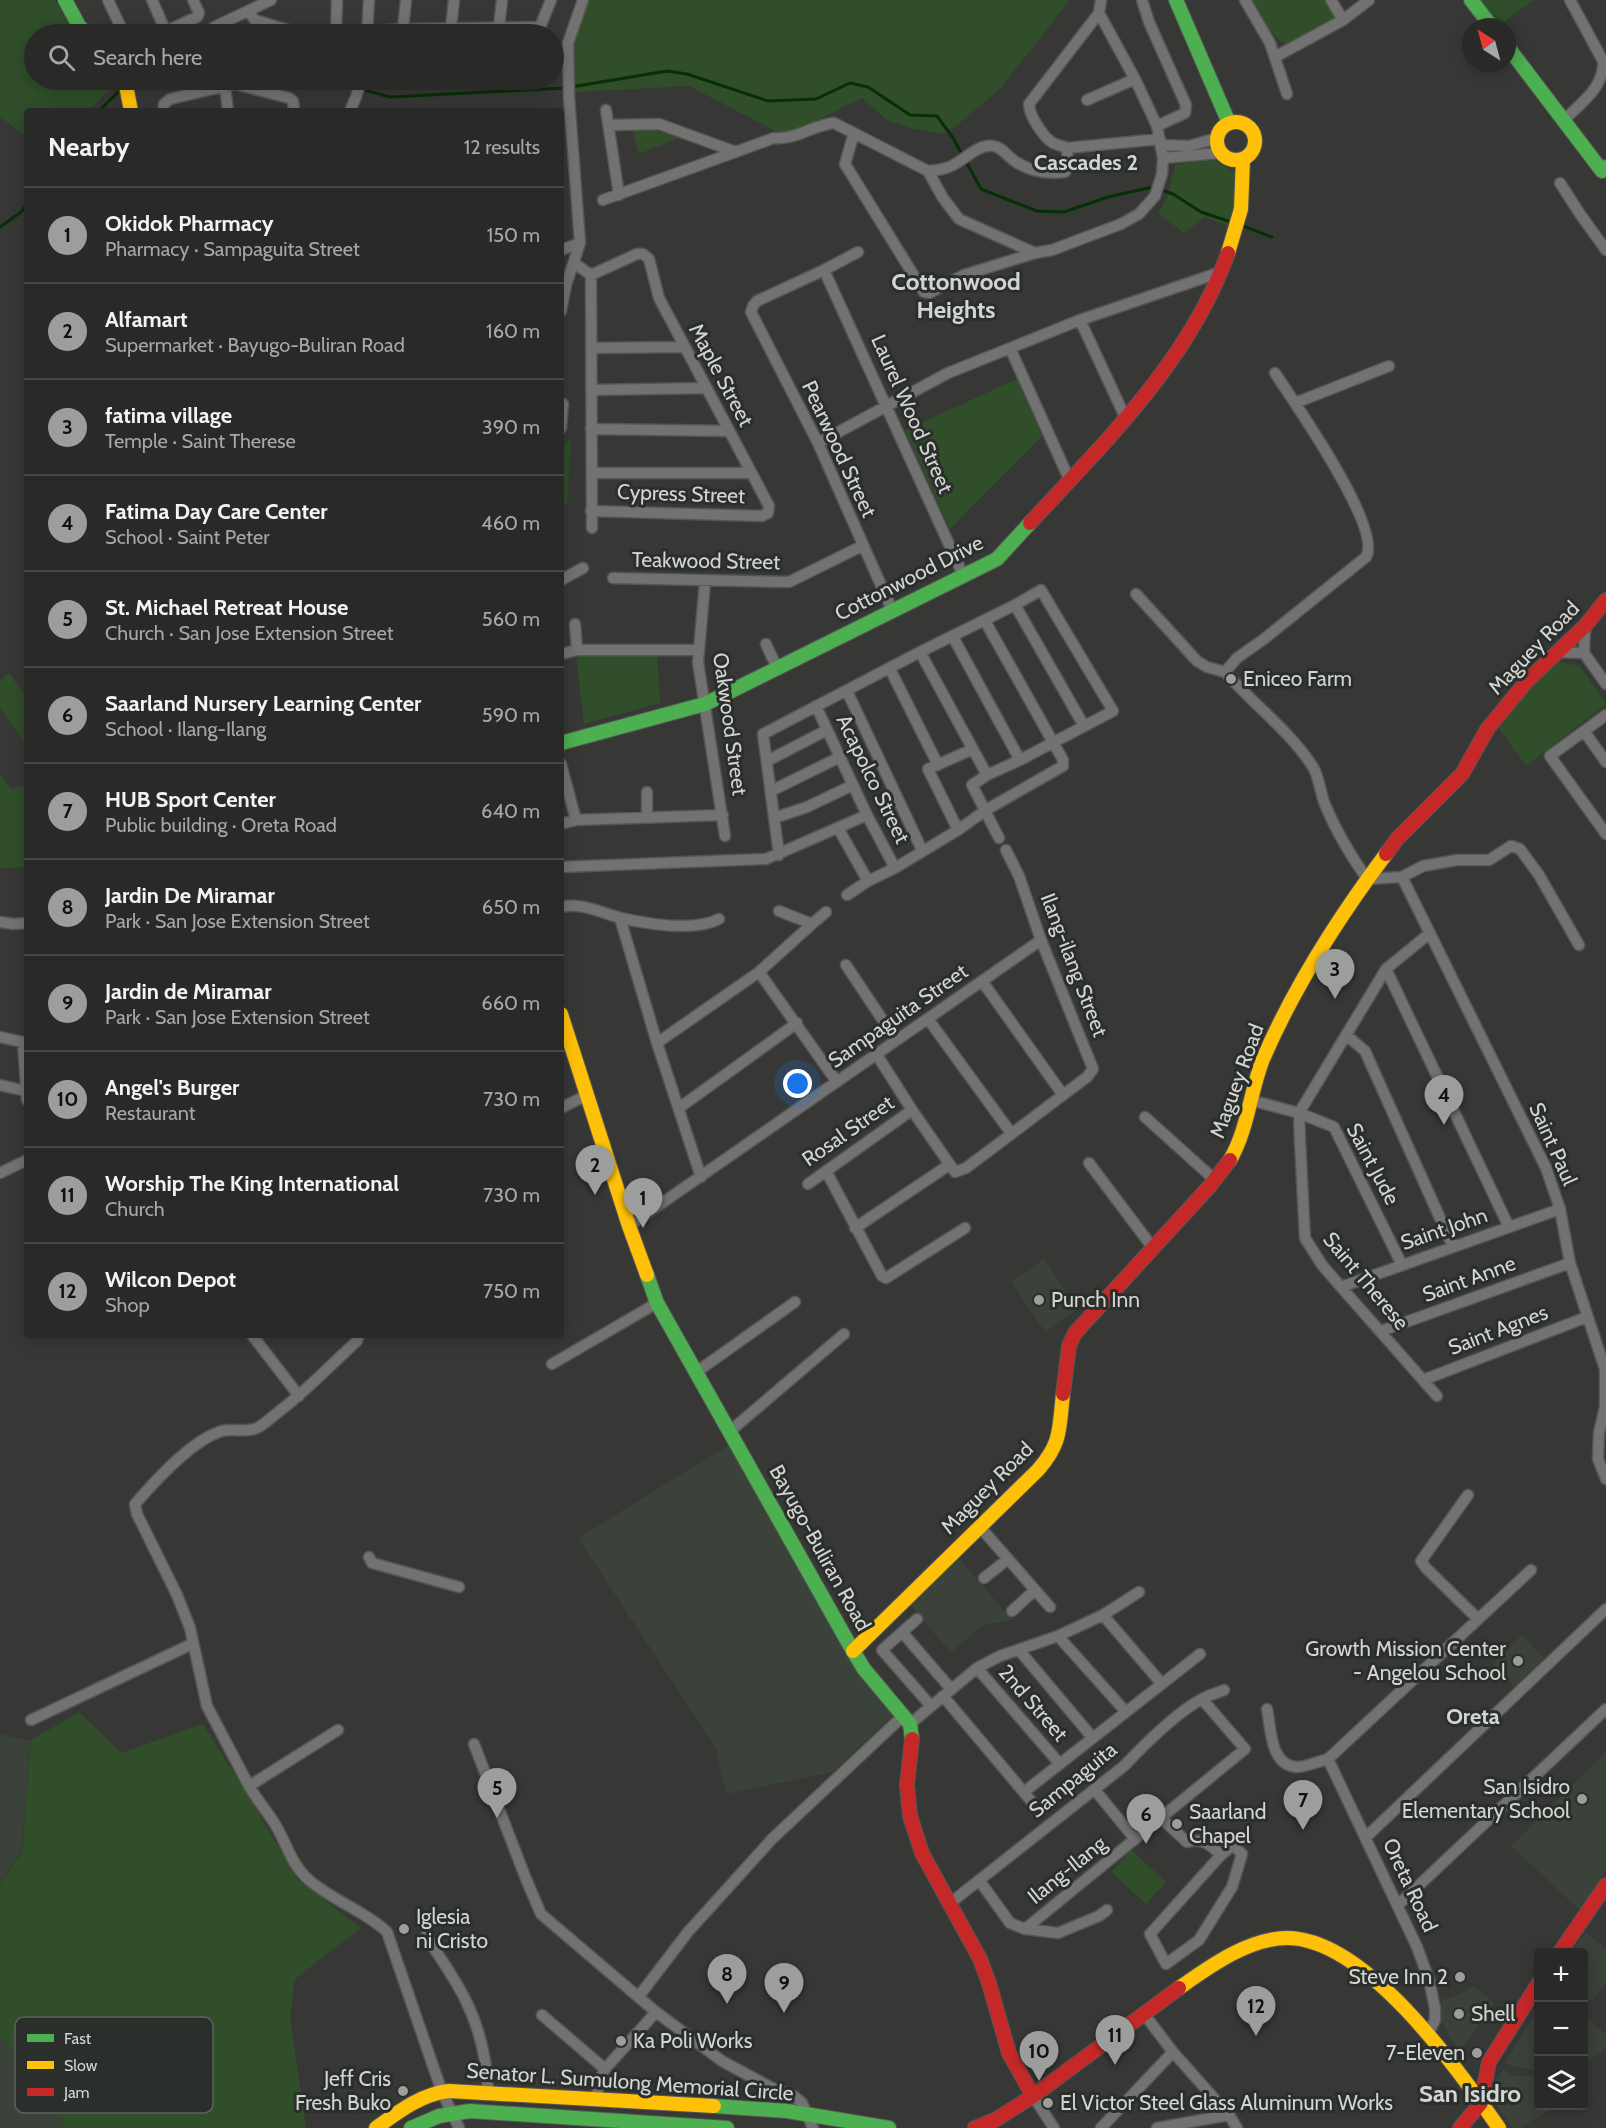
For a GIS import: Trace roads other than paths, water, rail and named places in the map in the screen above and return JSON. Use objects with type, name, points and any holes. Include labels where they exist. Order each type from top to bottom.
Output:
[{"type":"street","points":[[65,0],[78,24]]},
{"type":"street","points":[[108,0],[119,24]]},
{"type":"street","points":[[152,0],[160,24]]},
{"type":"street","points":[[182,24],[199,14],[193,0]]},
{"type":"street","points":[[220,24],[271,0]]},
{"type":"street","points":[[337,0],[337,24]]},
{"type":"street","points":[[368,24],[369,0]]},
{"type":"street","points":[[404,24],[406,0]]},
{"type":"street","points":[[451,24],[454,0]]},
{"type":"street","points":[[499,24],[502,0]]},
{"type":"street","points":[[541,24],[551,0]]},
{"type":"street","points":[[564,295],[580,243],[569,97],[568,43],[583,0]]},
{"type":"street","points":[[1101,0],[1099,13],[1029,104],[1029,110],[1047,138],[1067,148],[1160,142],[1189,146],[1217,138]]},
{"type":"street","points":[[1142,0],[1149,22],[1186,105],[1185,113],[1157,126]]},
{"type":"street","points":[[1176,0],[1229,123]]},
{"type":"street","points":[[1245,0],[1275,57],[1287,94]]},
{"type":"street","points":[[1331,0],[1343,20]]},
{"type":"street","points":[[1275,57],[1343,20],[1369,0]]},
{"type":"street","points":[[1471,0],[1485,18]]},
{"type":"street","points":[[1563,121],[1599,84],[1604,72],[1603,61],[1570,0]]},
{"type":"street","points":[[248,11],[255,21],[266,24]]},
{"type":"street","points":[[854,133],[844,164],[924,292],[929,293],[964,275],[1062,246],[1121,224],[1139,214],[1155,196],[1162,174],[1163,158],[1157,126],[1099,13]]},
{"type":"street","points":[[1516,58],[1603,173]]},
{"type":"street","points":[[1087,100],[1134,79]]},
{"type":"street","points":[[127,90],[130,108]]},
{"type":"street","points":[[163,108],[164,104],[170,99],[208,90]]},
{"type":"street","points":[[225,90],[228,108]]},
{"type":"street","points":[[258,90],[289,98],[294,101],[294,108]]},
{"type":"street","points":[[351,108],[358,90]]},
{"type":"street","points":[[606,110],[619,195]]},
{"type":"street","points":[[603,200],[774,138],[787,139],[821,124],[834,123],[927,171],[959,219],[1035,253]]},
{"type":"street","points":[[1163,158],[1220,153],[1235,161],[1243,159],[1254,149],[1256,141],[1254,134],[1244,123],[1229,123],[1219,132],[1217,138],[1220,153]]},
{"type":"street","points":[[609,125],[659,124],[736,152]]},
{"type":"street","points":[[927,171],[948,168],[984,147],[991,146],[998,147],[1015,162],[1035,171],[1050,174],[1065,172],[1068,166],[1067,148]]},
{"type":"street","name":"Cottonwood Drive","points":[[564,742],[705,704],[997,558],[1126,419],[1178,352],[1221,272],[1241,208],[1243,159]]},
{"type":"street","points":[[1560,183],[1606,250]]},
{"type":"street","points":[[564,248],[580,243]]},
{"type":"street","points":[[824,270],[858,252]]},
{"type":"street","name":"Maple Street","points":[[591,275],[637,254],[643,254],[649,259],[659,298],[768,506],[768,513]]},
{"type":"street","points":[[574,263],[591,275],[592,528]]},
{"type":"street","name":"Pearwood Street","points":[[824,270],[757,301],[751,312],[818,443],[892,610]]},
{"type":"street","name":"Laurel Wood Street","points":[[824,270],[963,575]]},
{"type":"street","points":[[818,443],[948,373],[1080,320],[1221,272]]},
{"type":"street","points":[[1080,320],[1126,419]]},
{"type":"street","points":[[591,348],[683,347]]},
{"type":"street","points":[[1010,348],[1070,481]]},
{"type":"street","points":[[1295,403],[1389,366]]},
{"type":"street","points":[[1225,672],[1237,658],[1264,639],[1368,554],[1368,545],[1355,504],[1334,465],[1275,373]]},
{"type":"street","points":[[592,390],[706,388]]},
{"type":"street","points":[[591,429],[729,430]]},
{"type":"street","points":[[592,473],[750,472]]},
{"type":"street","name":"Cypress Street","points":[[591,511],[762,516],[768,513]]},
{"type":"street","name":"Teakwood Street","points":[[613,578],[705,582],[789,582],[862,546]]},
{"type":"street","points":[[564,578],[583,568]]},
{"type":"street","name":"Oakwood Street","points":[[705,582],[698,662],[725,836]]},
{"type":"street","points":[[779,855],[763,734],[1041,590],[1113,711],[987,775],[972,785],[999,838]]},
{"type":"street","points":[[1136,594],[1197,661],[1207,667],[1225,672],[1303,752],[1315,770],[1324,804],[1335,829],[1348,853],[1367,879],[1402,877],[1423,866],[1457,860],[1489,860],[1511,846],[1520,849],[1539,875],[1579,945]]},
{"type":"street","name":"Maguey Road","points":[[853,1651],[1051,1455],[1058,1438],[1069,1346],[1075,1333],[1215,1180],[1237,1147],[1259,1070],[1275,1032],[1314,958],[1397,839],[1462,774],[1488,728],[1527,681],[1585,626],[1606,600]]},
{"type":"street","points":[[1015,605],[1084,726]]},
{"type":"street","points":[[847,896],[868,881],[895,868],[958,830],[986,810],[1061,768],[1063,761],[985,621]]},
{"type":"street","points":[[575,624],[577,650]]},
{"type":"street","points":[[1585,626],[1585,656],[1606,684]]},
{"type":"street","points":[[953,637],[1020,760]]},
{"type":"street","points":[[766,644],[777,668]]},
{"type":"street","points":[[564,653],[577,650],[699,650]]},
{"type":"street","points":[[920,652],[987,775]]},
{"type":"street","points":[[1557,652],[1585,656]]},
{"type":"street","points":[[890,669],[938,765]]},
{"type":"street","points":[[847,691],[922,850]]},
{"type":"street","name":"Acapolco Street","points":[[816,706],[867,815],[895,868]]},
{"type":"street","points":[[1606,715],[1550,756],[1606,834]]},
{"type":"street","points":[[767,761],[827,730]]},
{"type":"street","points":[[1584,731],[1606,762]]},
{"type":"street","points":[[958,830],[928,770],[973,749]]},
{"type":"street","points":[[771,791],[840,757]]},
{"type":"street","points":[[564,775],[576,820]]},
{"type":"street","points":[[774,818],[807,807],[853,785]]},
{"type":"street","points":[[647,792],[647,818]]},
{"type":"street","points":[[564,823],[576,820],[723,815]]},
{"type":"street","points":[[564,867],[766,859],[867,815]]},
{"type":"street","points":[[838,828],[868,881]]},
{"type":"street","name":"Ilang-ilang Street","points":[[1006,850],[1019,876],[1041,940],[1093,1069],[1087,1077],[1063,1095]]},
{"type":"street","name":"Saint Paul","points":[[1402,877],[1546,1168],[1560,1209],[1570,1263],[1605,1369],[1605,1407],[1599,1433],[1598,1459],[1606,1479]]},
{"type":"street","points":[[564,907],[587,907],[620,918],[687,927],[710,924],[718,919]]},
{"type":"street","points":[[779,911],[812,924]]},
{"type":"street","points":[[657,1043],[759,972],[826,912]]},
{"type":"street","points":[[620,918],[700,1177]]},
{"type":"street","points":[[0,922],[24,923]]},
{"type":"street","points":[[1299,1113],[1386,969],[1430,933]]},
{"type":"street","name":"Sampaguita Street","points":[[628,1226],[1041,940]]},
{"type":"street","points":[[846,965],[897,1040]]},
{"type":"street","points":[[1386,969],[1509,1227]]},
{"type":"street","points":[[759,972],[837,1082]]},
{"type":"street","points":[[877,1055],[949,1165],[955,1172],[962,1171],[1063,1095],[982,981]]},
{"type":"street","points":[[928,1019],[1011,1133]]},
{"type":"street","name":"Bayugo-Buliran Road","points":[[564,1023],[628,1226],[657,1303],[853,1651],[864,1669],[907,1720]]},
{"type":"street","points":[[679,1108],[797,1023]]},
{"type":"street","points":[[1346,1035],[1365,1051],[1453,1247]]},
{"type":"street","points":[[0,1036],[24,1042]]},
{"type":"street","points":[[0,1085],[24,1095]]},
{"type":"street","points":[[564,1106],[587,1095]]},
{"type":"street","name":"Saint Jude","points":[[1250,1100],[1299,1113],[1334,1127],[1402,1264]]},
{"type":"street","name":"Rosal Street","points":[[808,1184],[912,1110]]},
{"type":"street","name":"Saint Therese","points":[[1299,1113],[1305,1238],[1322,1265],[1437,1396]]},
{"type":"street","points":[[1145,1117],[1215,1180]]},
{"type":"street","points":[[0,1173],[24,1161]]},
{"type":"street","points":[[1089,1163],[1153,1248]]},
{"type":"street","points":[[855,1228],[949,1165]]},
{"type":"street","points":[[826,1171],[855,1228],[882,1276],[886,1278],[965,1228]]},
{"type":"street","name":"Saint John","points":[[1341,1287],[1560,1209]]},
{"type":"street","name":"Saint Anne","points":[[1382,1331],[1570,1263]]},
{"type":"street","points":[[695,1373],[795,1302]]},
{"type":"street","points":[[552,1364],[657,1303]]},
{"type":"street","name":"Saint Agnes","points":[[1423,1380],[1587,1317]]},
{"type":"street","points":[[729,1432],[844,1334]]},
{"type":"street","points":[[254,1338],[299,1396]]},
{"type":"street","points":[[358,1338],[299,1396],[258,1428],[240,1431],[222,1430],[208,1436],[191,1448],[135,1504],[137,1514],[177,1595],[190,1628],[207,1706],[249,1786],[274,1822],[289,1855],[308,1879],[349,1908],[375,1921],[387,1932],[442,2092],[459,2128]]},
{"type":"street","points":[[1468,1494],[1421,1561],[1478,1619]]},
{"type":"street","points":[[980,1527],[1050,1607]]},
{"type":"street","points":[[369,1557],[372,1563],[459,1587]]},
{"type":"street","points":[[984,1578],[1008,1559]]},
{"type":"street","points":[[1267,1708],[1275,1750],[1281,1760],[1297,1767],[1328,1759],[1530,1570]]},
{"type":"street","points":[[1012,1611],[1035,1590]]},
{"type":"street","points":[[639,1996],[688,1932],[772,1839],[907,1720],[931,1706],[977,1668],[1000,1656],[1058,1636],[1103,1615],[1138,1592]]},
{"type":"street","points":[[1366,1837],[1606,1609]]},
{"type":"street","points":[[1103,1615],[1162,1684]]},
{"type":"street","points":[[918,1619],[882,1650],[931,1706]]},
{"type":"street","points":[[903,1632],[1032,1802]]},
{"type":"street","points":[[1058,1636],[1126,1712]]},
{"type":"street","points":[[31,1720],[192,1644]]},
{"type":"street","points":[[1019,1650],[1092,1737]]},
{"type":"street","points":[[1023,1792],[1200,1654]]},
{"type":"street","name":"2nd Street","points":[[977,1668],[1059,1763]]},
{"type":"street","name":"Sampaguita","points":[[949,1904],[1124,1766],[1153,1738],[1202,1699],[1224,1690]]},
{"type":"street","name":"Ilang-Ilang","points":[[1025,1929],[1245,1749],[1202,1699]]},
{"type":"street","points":[[1398,1905],[1606,1709]]},
{"type":"street","points":[[907,1720],[913,1743],[907,1785],[910,1816],[922,1853],[980,1959],[1009,2053],[1053,2128]]},
{"type":"street","points":[[249,1786],[338,1730]]},
{"type":"street","points":[[474,1744],[541,1914],[657,2012],[722,2061],[794,2096],[802,2103],[811,2121]]},
{"type":"street","name":"Oreta Road","points":[[1328,1759],[1417,1947],[1429,1980],[1435,2020],[1429,2032]]},
{"type":"street","points":[[1094,1790],[1135,1839]]},
{"type":"street","points":[[1161,1818],[1187,1842],[1206,1840],[1221,1855]]},
{"type":"street","points":[[1233,1845],[1242,1854],[1232,1887],[1199,1940],[1166,1964],[1150,1934],[1221,1855],[1233,1845]]},
{"type":"street","points":[[979,1880],[1010,1923],[1025,1929],[1058,1933],[1099,1916],[1107,1910]]},
{"type":"street","points":[[1564,1948],[1605,1889]]},
{"type":"street","points":[[426,1936],[465,1998],[477,2030],[487,2074],[488,2092]]},
{"type":"street","points":[[975,2128],[995,2120],[1033,2096],[1207,1968],[1238,1951],[1279,1938],[1295,1939],[1334,1951],[1346,1958],[1404,2007],[1429,2032],[1463,2075],[1499,2128]]},
{"type":"street","points":[[1460,2128],[1481,2103],[1489,2062],[1534,1990]]},
{"type":"street","points":[[597,2098],[598,2083],[605,2069],[657,2012]]},
{"type":"street","points":[[1143,2014],[1229,2115],[1237,2128]]},
{"type":"street","points":[[542,2015],[605,2069]]},
{"type":"street","points":[[1102,2128],[1173,2052]]},
{"type":"street","name":"Senator L. Sumulong Memorial Circle","points":[[376,2128],[405,2108],[442,2092],[597,2098],[787,2111],[811,2121],[889,2128]]},
{"type":"street","name":"Senator L. Sumulong Memorial Circle","points":[[411,2128],[433,2117],[470,2111],[728,2128]]},
{"type":"street","points":[[1156,2128],[1229,2115]]},
{"type":"waterway","points":[[564,88],[667,71],[687,74],[768,101],[816,99],[850,83],[868,87],[910,115],[937,116],[953,138],[981,189],[1037,211],[1064,212],[1108,197],[1153,187],[1173,194],[1201,212],[1234,223]]},
{"type":"waterway","points":[[365,90],[390,97],[526,90]]},
{"type":"waterway","points":[[102,108],[119,91]]},
{"type":"waterway","points":[[0,227],[24,208]]},
{"type":"waterway","points":[[1243,226],[1272,237]]},
{"type":"place","name":"Eniceo Farm","points":[[1231,679]]},
{"type":"place","name":"fatima village","points":[[1335,999]]},
{"type":"place","name":"Fatima Day Care Center","points":[[1444,1125]]},
{"type":"place","name":"Alfamart","points":[[595,1195]]},
{"type":"place","name":"Okidok Pharmacy","points":[[643,1228]]},
{"type":"place","name":"Punch Inn","points":[[1039,1300]]},
{"type":"place","name":"Growth Mission Center - Angelou School","points":[[1518,1661]]},
{"type":"place","name":"San Isidro Elementary School","points":[[1582,1799]]},
{"type":"place","name":"St. Michael Retreat House","points":[[497,1818]]},
{"type":"place","name":"Saarland Chapel","points":[[1177,1824]]},
{"type":"place","name":"HUB Sport Center","points":[[1303,1830]]},
{"type":"place","name":"Saarland Nursery Learning Center","points":[[1146,1844]]},
{"type":"place","name":"Iglesia ni Cristo","points":[[404,1929]]},
{"type":"place","name":"Steve Inn 2","points":[[1460,1977]]},
{"type":"place","name":"Jardin De Miramar","points":[[727,2004]]},
{"type":"place","name":"Jardin de Miramar","points":[[784,2013]]},
{"type":"place","name":"Shell","points":[[1459,2014]]},
{"type":"place","name":"Wilcon Depot","points":[[1256,2036]]},
{"type":"place","name":"Ka Poli Works","points":[[621,2041]]},
{"type":"place","name":"7-Eleven","points":[[1477,2053]]},
{"type":"place","name":"Worship The King International","points":[[1115,2065]]},
{"type":"place","name":"Angel's Burger","points":[[1039,2081]]},
{"type":"place","name":"Jeff Cris Fresh Buko","points":[[403,2091]]},
{"type":"place","name":"El Victor Steel Glass Aluminum Works","points":[[1048,2103]]},
{"type":"district","name":"Cascades 2","points":[[1086,162]]},
{"type":"district","name":"Cottonwood Heights","points":[[956,296]]},
{"type":"district","name":"Oreta","points":[[1473,1716]]},
{"type":"district","name":"San Isidro","points":[[1470,2094]]}]
